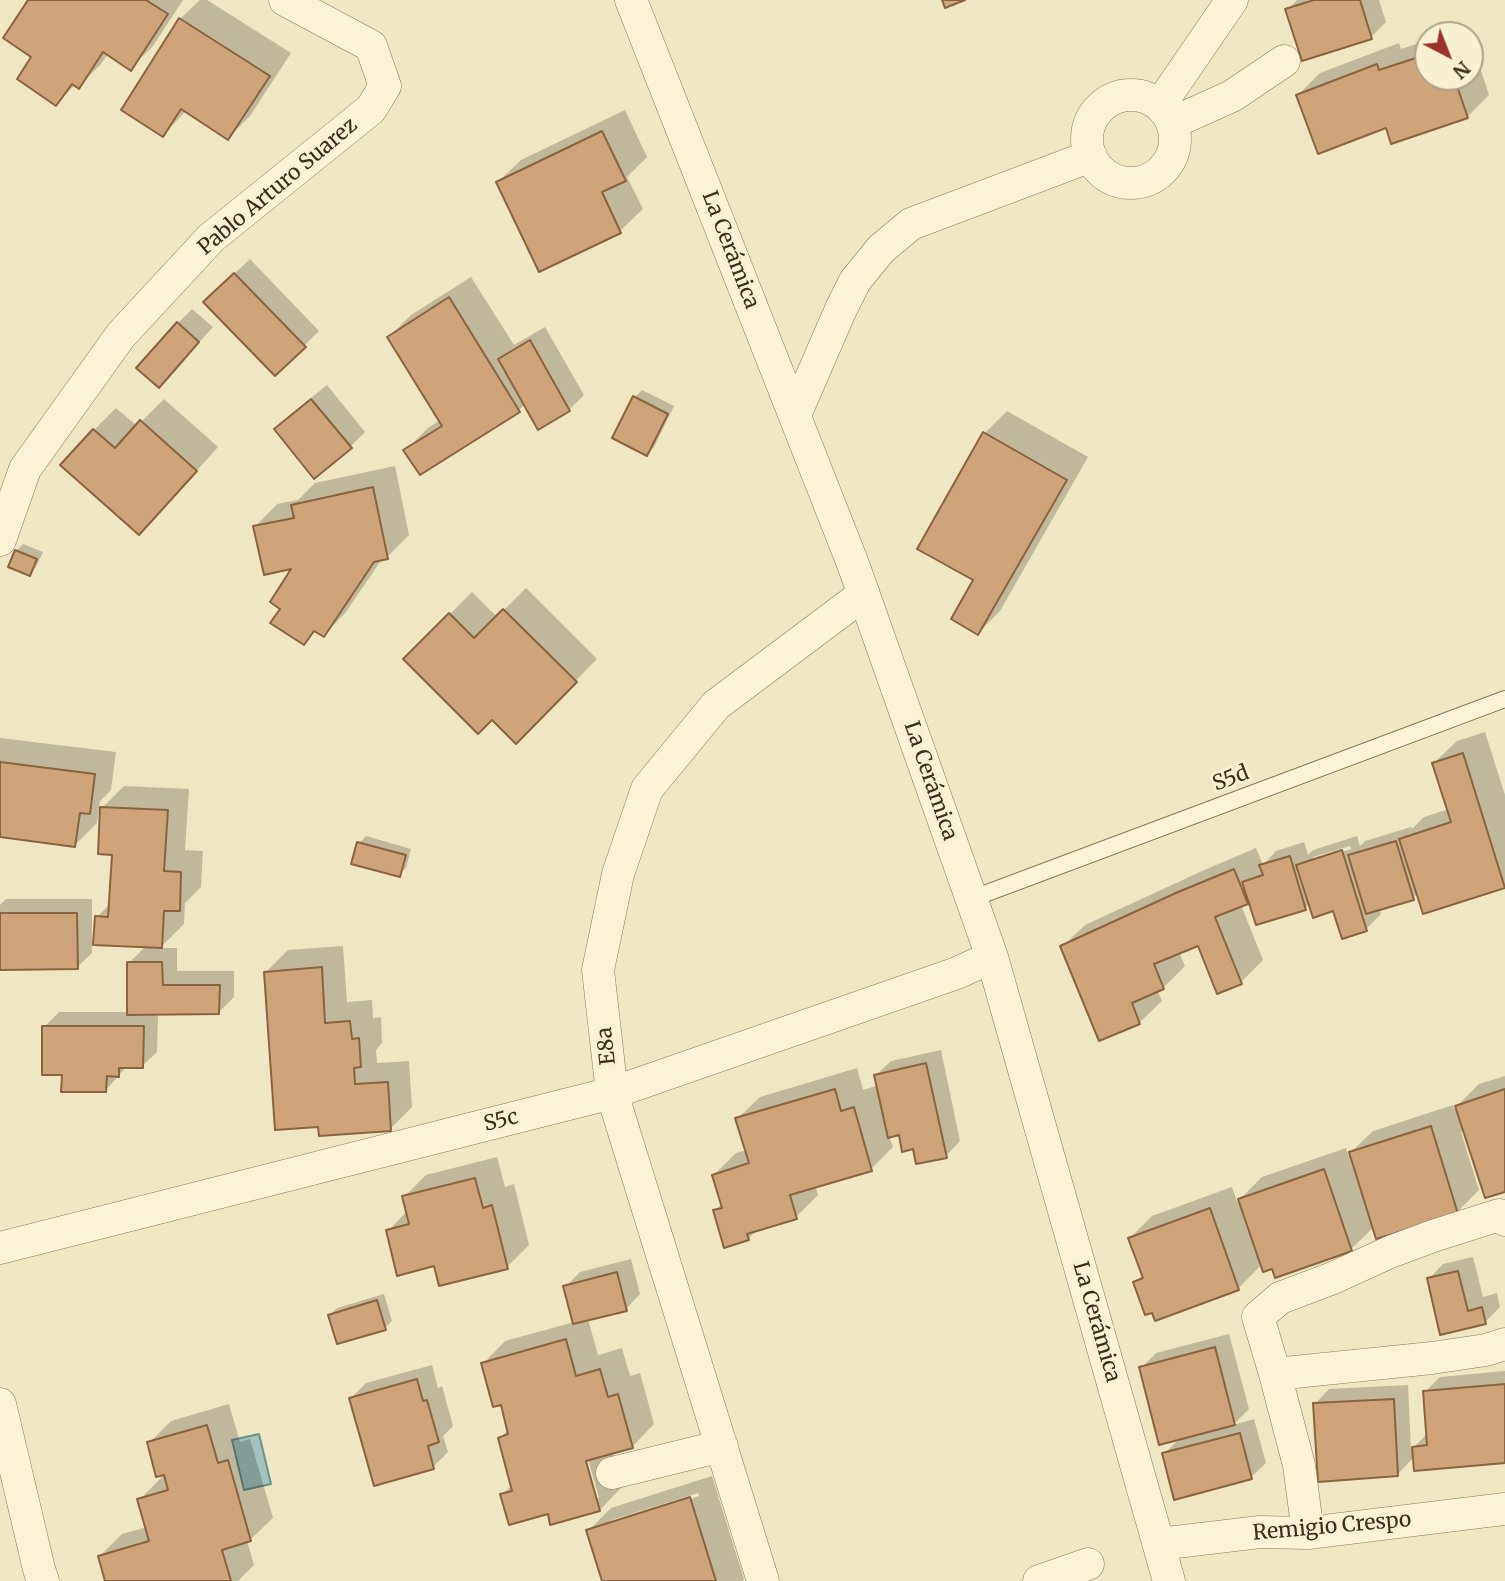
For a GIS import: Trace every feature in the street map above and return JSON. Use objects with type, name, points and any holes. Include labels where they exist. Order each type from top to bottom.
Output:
[{"type":"street","name":"Pablo Arturo Suarez","points":[[0,540],[12,464],[121,335],[211,238],[370,109],[385,86],[371,47],[285,0]]},
{"type":"street","name":"La Cerámica","points":[[631,0],[864,594],[992,957],[1169,1581]]},
{"type":"street","points":[[1166,114],[1232,0]]},
{"type":"street","points":[[1166,114],[1232,96],[1284,61]]},
{"type":"street","points":[[1133,95],[1148,98],[1166,114],[1174,130],[1175,143],[1171,157],[1163,169],[1152,178],[1124,182],[1110,178],[1098,168],[1091,156],[1089,127],[1095,114],[1106,103],[1133,95]]},
{"type":"street","points":[[795,415],[855,281],[881,249],[911,224],[1091,156]]},
{"type":"street","name":"E8a","points":[[763,1581],[612,1093],[598,970],[618,874],[647,789],[716,705],[864,594]]},
{"type":"street","name":"S5c","points":[[0,1248],[612,1093],[957,973],[992,957]]},
{"type":"street","points":[[1308,1533],[1299,1465],[1258,1317],[1280,1298],[1390,1252],[1499,1215],[1505,1220]]},
{"type":"street","points":[[1275,1374],[1432,1358],[1486,1350],[1505,1344]]},
{"type":"street","points":[[0,1404],[43,1581]]},
{"type":"street","points":[[612,1473],[722,1446]]},
{"type":"street","name":"Remigio Crespo","points":[[1159,1544],[1260,1532],[1308,1533],[1505,1509]]},
{"type":"street","points":[[1039,1581],[1088,1564]]},
{"type":"lane","name":"S5d","points":[[971,899],[1505,698]]},
{"type":"water","points":[[259,1434],[271,1484],[244,1490],[232,1440]]},
{"type":"building","points":[[28,0],[146,0],[168,14],[131,71],[103,52],[79,89],[72,84],[56,106],[17,79],[31,57],[3,38]]},
{"type":"building","points":[[942,0],[965,0],[945,8]]},
{"type":"building","points":[[1314,0],[1360,0],[1372,39],[1302,61],[1285,9]]},
{"type":"building","points":[[179,18],[270,76],[228,140],[181,109],[163,137],[121,110]]},
{"type":"building","points":[[1414,59],[1414,91],[1459,91],[1468,118],[1391,144],[1386,128],[1318,154],[1296,95],[1377,64],[1379,70]]},
{"type":"building","points":[[602,131],[626,181],[602,192],[621,233],[539,272],[496,182]]},
{"type":"building","points":[[234,273],[306,347],[275,376],[203,302]]},
{"type":"building","points":[[449,297],[520,412],[420,475],[403,450],[442,426],[387,337]]},
{"type":"building","points":[[177,322],[199,342],[159,388],[136,368]]},
{"type":"building","points":[[530,340],[570,411],[538,430],[498,359]]},
{"type":"building","points":[[633,396],[668,414],[647,456],[612,438]]},
{"type":"building","points":[[311,399],[352,448],[314,479],[274,429]]},
{"type":"building","points":[[140,420],[197,471],[139,535],[60,465],[93,429],[115,448]]},
{"type":"building","points":[[983,432],[1067,480],[978,635],[951,619],[973,580],[917,549]]},
{"type":"building","points":[[373,487],[388,559],[374,562],[324,637],[314,631],[304,645],[270,623],[280,609],[270,602],[291,569],[264,575],[253,526],[294,518],[291,505]]},
{"type":"building","points":[[15,550],[37,559],[30,576],[8,567]]},
{"type":"building","points":[[503,609],[577,682],[516,744],[492,720],[478,734],[403,659],[449,613],[474,638]]},
{"type":"building","points":[[1463,753],[1505,888],[1423,914],[1399,839],[1451,822],[1432,763]]},
{"type":"building","points":[[0,762],[95,774],[90,814],[80,813],[75,847],[0,837]]},
{"type":"building","points":[[100,807],[168,810],[164,871],[181,872],[180,911],[164,911],[162,948],[93,945],[95,916],[108,917],[112,855],[98,854]]},
{"type":"building","points":[[1396,841],[1414,900],[1366,914],[1348,855]]},
{"type":"building","points":[[357,842],[406,855],[400,877],[351,864]]},
{"type":"building","points":[[1342,850],[1367,931],[1342,939],[1333,911],[1313,918],[1296,865]]},
{"type":"building","points":[[1290,856],[1306,910],[1256,925],[1242,882],[1263,875],[1259,865]]},
{"type":"building","points":[[1234,869],[1248,904],[1215,917],[1242,984],[1217,994],[1198,946],[1154,964],[1164,989],[1132,1003],[1140,1024],[1099,1041],[1060,946]]},
{"type":"building","points":[[0,913],[77,913],[78,969],[0,970]]},
{"type":"building","points":[[127,962],[162,962],[163,985],[220,985],[219,1014],[127,1015]]},
{"type":"building","points":[[322,967],[325,1023],[350,1021],[352,1039],[359,1038],[361,1067],[354,1068],[355,1084],[388,1082],[391,1131],[319,1136],[318,1127],[275,1130],[264,972]]},
{"type":"building","points":[[42,1026],[144,1026],[143,1068],[119,1068],[119,1077],[107,1076],[106,1092],[61,1092],[62,1075],[42,1075]]},
{"type":"building","points":[[926,1063],[947,1158],[916,1164],[913,1149],[902,1152],[899,1135],[888,1138],[874,1075]]},
{"type":"building","points":[[835,1089],[841,1111],[854,1107],[872,1171],[790,1195],[797,1219],[747,1234],[749,1240],[724,1248],[713,1210],[722,1208],[712,1175],[749,1163],[735,1118]]},
{"type":"building","points":[[1505,1089],[1505,1192],[1485,1198],[1455,1106]]},
{"type":"building","points":[[1431,1126],[1458,1214],[1376,1239],[1349,1152]]},
{"type":"building","points":[[1324,1169],[1352,1251],[1275,1278],[1272,1269],[1263,1272],[1238,1199]]},
{"type":"building","points":[[475,1178],[483,1208],[492,1205],[508,1269],[439,1286],[434,1266],[397,1276],[386,1230],[409,1224],[402,1196]]},
{"type":"building","points":[[1210,1208],[1239,1290],[1155,1321],[1152,1313],[1145,1315],[1133,1282],[1143,1278],[1128,1238]]},
{"type":"building","points":[[1458,1271],[1468,1311],[1482,1307],[1486,1324],[1440,1335],[1427,1278]]},
{"type":"building","points":[[617,1272],[627,1311],[573,1324],[563,1286]]},
{"type":"building","points":[[377,1300],[386,1330],[337,1344],[328,1315]]},
{"type":"building","points":[[566,1339],[576,1376],[600,1369],[608,1397],[618,1394],[633,1448],[586,1461],[600,1511],[550,1525],[548,1514],[509,1525],[500,1494],[512,1491],[498,1438],[508,1434],[501,1405],[493,1407],[481,1363]]},
{"type":"building","points":[[1215,1347],[1235,1425],[1159,1445],[1139,1367]]},
{"type":"building","points":[[417,1379],[423,1401],[427,1400],[439,1442],[428,1446],[434,1469],[374,1486],[349,1398]]},
{"type":"building","points":[[1505,1384],[1505,1463],[1414,1471],[1412,1447],[1427,1445],[1423,1391]]},
{"type":"building","points":[[1394,1399],[1398,1476],[1318,1482],[1313,1403]]},
{"type":"building","points":[[207,1425],[218,1463],[228,1460],[251,1541],[222,1550],[231,1581],[105,1581],[98,1556],[149,1541],[137,1499],[168,1490],[164,1475],[156,1477],[147,1442]]},
{"type":"building","points":[[1240,1433],[1252,1479],[1174,1500],[1162,1453]]},
{"type":"building","points":[[690,1497],[716,1581],[602,1581],[586,1530]]}]
